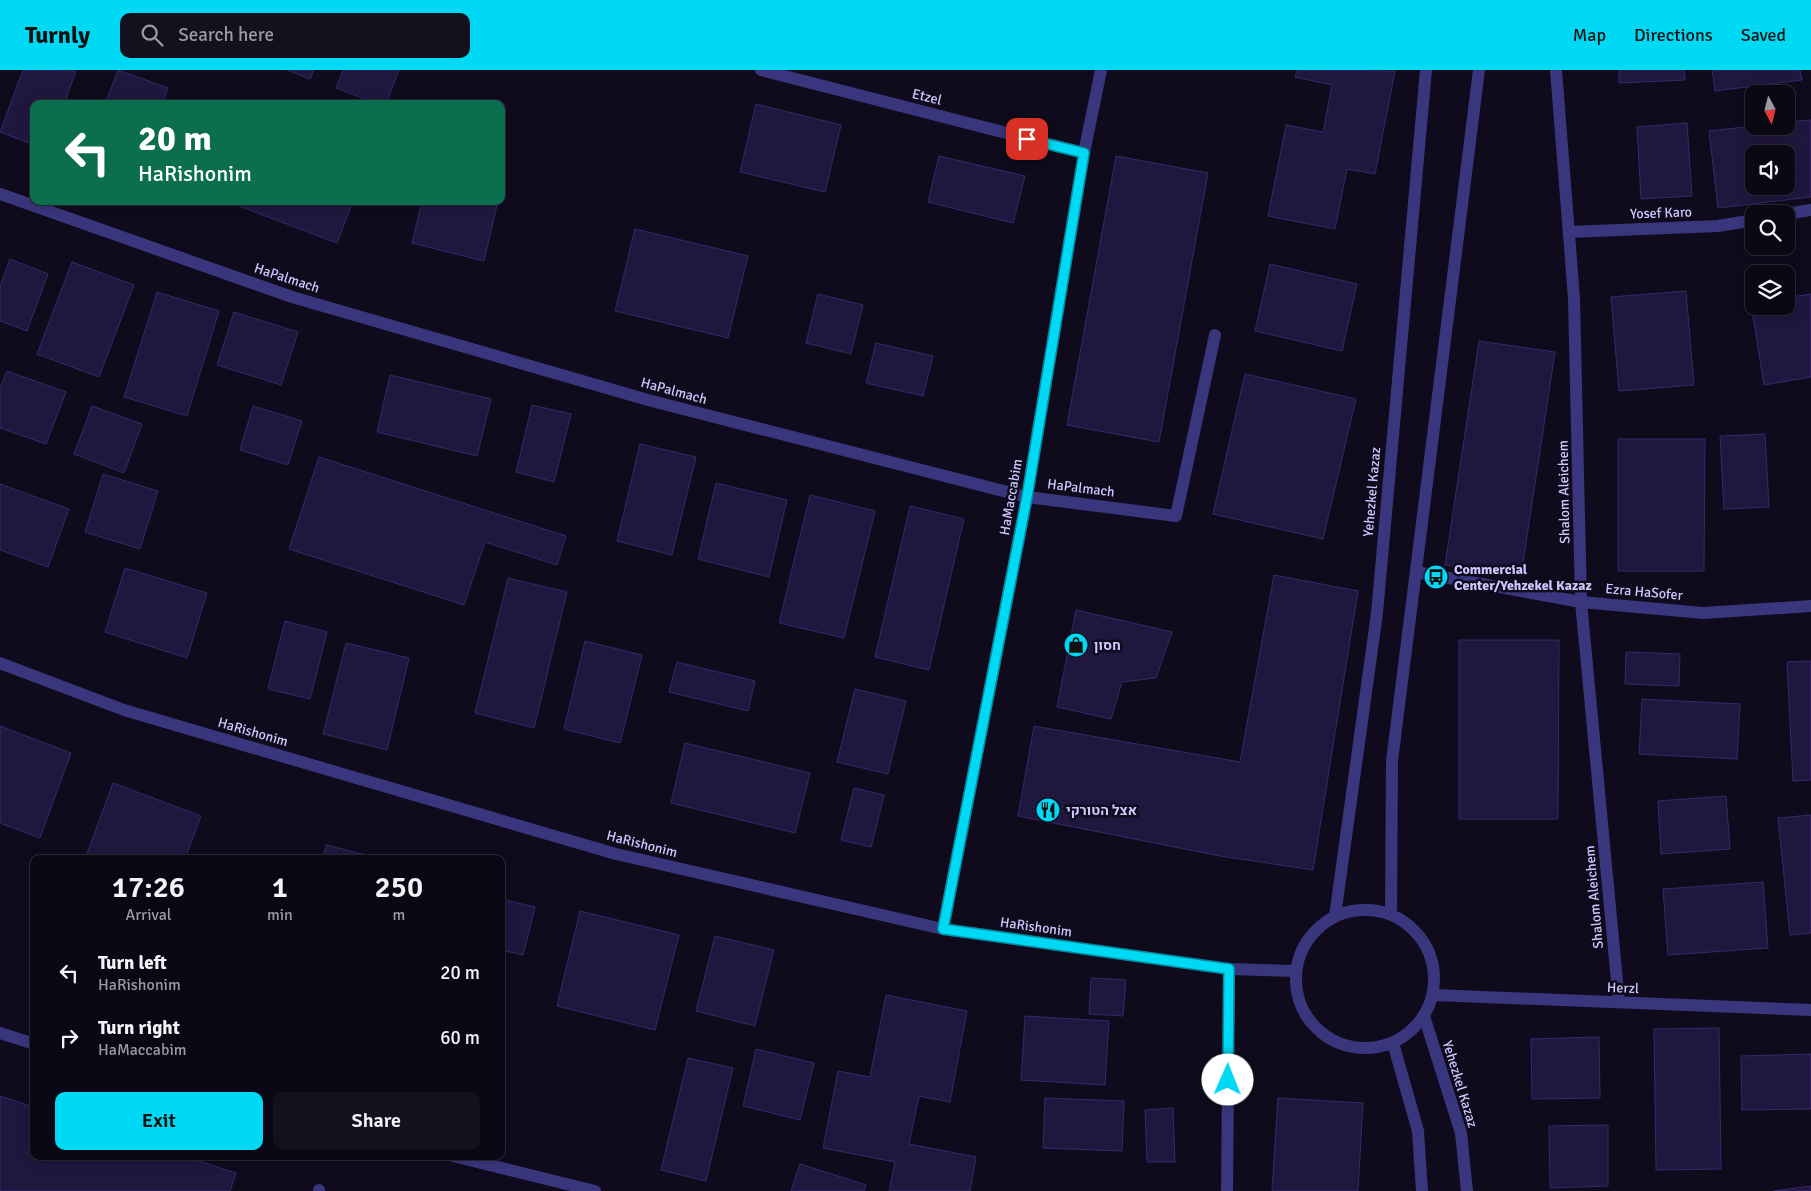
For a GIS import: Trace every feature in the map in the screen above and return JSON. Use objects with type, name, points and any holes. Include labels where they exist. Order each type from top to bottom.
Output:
[{"type":"street","name":"Etzel","points":[[761,70],[1084,153]]},
{"type":"street","name":"HaMaccabim","points":[[943,929],[1027,497],[1084,153],[1101,70]]},
{"type":"street","name":"Yehezkel Kazaz","points":[[1335,916],[1376,613],[1426,70]]},
{"type":"street","points":[[1392,914],[1392,761],[1479,70]]},
{"type":"street","name":"Shalom Aleichem","points":[[1556,70],[1574,298],[1581,602],[1619,1002]]},
{"type":"street","name":"HaPalmach","points":[[0,194],[30,205]]},
{"type":"street","name":"HaPalmach","points":[[31,205],[292,297],[648,400],[1027,497],[1176,516],[1216,334]]},
{"type":"street","points":[[1795,213],[1811,210]]},
{"type":"street","name":"Yosef Karo","points":[[1569,232],[1718,226],[1745,222]]},
{"type":"street","name":"Ezra HaSofer","points":[[1416,572],[1581,602],[1703,613],[1811,606]]},
{"type":"street","name":"HaRishonim","points":[[0,663],[124,710],[616,854],[943,929],[1229,969],[1295,971]]},
{"type":"street","points":[[1354,910],[1373,910],[1392,914],[1408,924],[1422,938],[1431,956],[1435,976],[1433,996],[1424,1016],[1411,1032],[1392,1043],[1369,1049],[1344,1046],[1323,1035],[1306,1017],[1297,995],[1295,971],[1302,949],[1316,930],[1335,916],[1354,910]]},
{"type":"street","points":[[1227,1191],[1229,969]]},
{"type":"street","name":"Herzl","points":[[1433,996],[1811,1010]]},
{"type":"street","name":"Yehezkel Kazaz","points":[[1424,1016],[1460,1133],[1467,1191]]},
{"type":"street","points":[[0,1033],[30,1043]]},
{"type":"street","points":[[1392,1043],[1418,1131],[1422,1191]]},
{"type":"street","points":[[469,1160],[594,1191]]},
{"type":"building","points":[[23,70],[76,71],[65,100],[30,100],[30,143],[0,132]]},
{"type":"building","points":[[118,70],[168,88],[164,100],[107,100]]},
{"type":"building","points":[[287,70],[314,70],[310,79]]},
{"type":"building","points":[[343,70],[399,70],[388,100],[368,100],[336,88]]},
{"type":"building","points":[[1297,70],[1395,71],[1375,174],[1347,169],[1335,229],[1268,216],[1286,125],[1323,132],[1332,85],[1295,77]]},
{"type":"building","points":[[1619,70],[1684,70],[1685,80],[1619,83]]},
{"type":"building","points":[[1712,70],[1800,70],[1802,80],[1762,85],[1745,85],[1745,87],[1715,91]]},
{"type":"building","points":[[756,104],[841,125],[825,192],[740,172]]},
{"type":"building","points":[[1811,120],[1811,197],[1718,208],[1709,131],[1745,127],[1745,135],[1795,135],[1795,121]]},
{"type":"building","points":[[1687,123],[1692,196],[1641,199],[1637,127]]},
{"type":"building","points":[[939,156],[1025,176],[1013,223],[928,202]]},
{"type":"building","points":[[1116,156],[1208,173],[1159,442],[1067,425]]},
{"type":"building","points":[[239,205],[351,205],[337,243]]},
{"type":"building","points":[[421,205],[497,205],[484,261],[412,243]]},
{"type":"building","points":[[635,229],[748,256],[728,338],[615,311]]},
{"type":"building","points":[[10,259],[48,274],[27,331],[0,321],[0,286]]},
{"type":"building","points":[[72,262],[134,285],[99,377],[37,354]]},
{"type":"building","points":[[1270,264],[1357,284],[1342,351],[1255,331]]},
{"type":"building","points":[[1686,291],[1694,385],[1619,391],[1611,297]]},
{"type":"building","points":[[157,292],[219,311],[187,416],[124,397]]},
{"type":"building","points":[[818,294],[863,305],[851,354],[806,343]]},
{"type":"building","points":[[1811,294],[1811,377],[1764,385],[1753,315],[1795,315],[1795,297]]},
{"type":"building","points":[[234,312],[298,332],[281,385],[217,365]]},
{"type":"building","points":[[1479,341],[1555,352],[1521,576],[1445,565]]},
{"type":"building","points":[[876,343],[933,356],[923,396],[866,383]]},
{"type":"building","points":[[7,371],[66,392],[46,444],[0,428],[0,388]]},
{"type":"building","points":[[1245,374],[1356,399],[1323,539],[1213,514]]},
{"type":"building","points":[[390,375],[491,399],[477,456],[377,432]]},
{"type":"building","points":[[532,405],[571,414],[554,482],[516,472]]},
{"type":"building","points":[[92,406],[142,424],[124,473],[74,454]]},
{"type":"building","points":[[253,406],[302,421],[288,465],[240,450]]},
{"type":"building","points":[[1765,434],[1769,507],[1724,509],[1720,436]]},
{"type":"building","points":[[1618,439],[1705,439],[1704,571],[1618,571]]},
{"type":"building","points":[[640,444],[696,457],[672,555],[617,541]]},
{"type":"building","points":[[319,457],[566,536],[557,565],[485,542],[464,605],[289,549]]},
{"type":"building","points":[[103,474],[158,491],[140,549],[85,532]]},
{"type":"building","points":[[716,483],[787,500],[769,577],[698,559]]},
{"type":"building","points":[[0,484],[69,509],[48,567],[0,550]]},
{"type":"building","points":[[810,495],[875,511],[844,638],[779,623]]},
{"type":"building","points":[[910,506],[964,519],[929,670],[875,657]]},
{"type":"building","points":[[125,568],[207,593],[187,658],[105,632]]},
{"type":"building","points":[[1274,575],[1358,591],[1313,870],[1220,856],[1018,816],[1034,726],[1240,762]]},
{"type":"building","points":[[508,578],[567,592],[534,728],[475,713]]},
{"type":"building","points":[[1076,610],[1172,632],[1156,678],[1122,682],[1111,719],[1057,707]]},
{"type":"building","points":[[285,621],[327,632],[310,699],[268,689]]},
{"type":"building","points":[[1459,640],[1559,640],[1558,819],[1459,819]]},
{"type":"building","points":[[585,641],[642,655],[620,743],[564,729]]},
{"type":"building","points":[[346,643],[409,658],[387,750],[323,734]]},
{"type":"building","points":[[1626,652],[1680,654],[1679,686],[1625,684]]},
{"type":"building","points":[[1811,661],[1811,780],[1793,781],[1787,662]]},
{"type":"building","points":[[677,662],[755,681],[748,711],[669,692]]},
{"type":"building","points":[[855,689],[906,701],[888,774],[837,762]]},
{"type":"building","points":[[1642,699],[1740,704],[1737,759],[1639,754]]},
{"type":"building","points":[[0,726],[71,753],[40,838],[0,823]]},
{"type":"building","points":[[685,743],[810,773],[795,833],[671,803]]},
{"type":"building","points":[[113,783],[201,816],[186,855],[86,855]]},
{"type":"building","points":[[854,788],[884,795],[871,847],[841,840]]},
{"type":"building","points":[[1726,796],[1730,849],[1661,854],[1658,801]]},
{"type":"building","points":[[1811,815],[1811,933],[1790,935],[1778,818]]},
{"type":"building","points":[[326,845],[366,855],[324,855]]},
{"type":"building","points":[[1763,882],[1768,948],[1668,955],[1663,889]]},
{"type":"building","points":[[505,900],[535,907],[523,955],[505,951]]},
{"type":"building","points":[[580,911],[679,935],[655,1030],[557,1006]]},
{"type":"building","points":[[715,936],[774,950],[755,1026],[696,1011]]},
{"type":"building","points":[[1091,978],[1126,980],[1123,1016],[1089,1014]]},
{"type":"building","points":[[886,995],[967,1011],[950,1102],[919,1096],[909,1144],[976,1157],[970,1191],[889,1191],[895,1162],[823,1148],[838,1071],[870,1077]]},
{"type":"building","points":[[1025,1016],[1109,1021],[1105,1085],[1021,1080]]},
{"type":"building","points":[[1719,1028],[1721,1169],[1656,1170],[1654,1029]]},
{"type":"building","points":[[1599,1037],[1600,1098],[1532,1099],[1531,1039]]},
{"type":"building","points":[[756,1049],[814,1063],[800,1120],[743,1106]]},
{"type":"building","points":[[1811,1054],[1811,1109],[1742,1110],[1741,1056]]},
{"type":"building","points":[[688,1058],[733,1068],[706,1181],[661,1170]]},
{"type":"building","points":[[0,1096],[30,1106],[30,1160],[195,1160],[236,1173],[230,1191],[0,1191]]},
{"type":"building","points":[[1045,1098],[1124,1101],[1122,1151],[1043,1148]]},
{"type":"building","points":[[1278,1098],[1363,1103],[1358,1191],[1272,1191]]},
{"type":"building","points":[[1173,1108],[1175,1162],[1147,1162],[1145,1110]]},
{"type":"building","points":[[1608,1125],[1608,1186],[1550,1188],[1549,1126]]},
{"type":"building","points":[[800,1164],[866,1185],[864,1191],[791,1191]]},
{"type":"building","points":[[1811,1186],[1811,1191],[1773,1191]]},
{"type":"place","name":"Commercial Center/Yehzekel Kazaz","points":[[1436,577]]},
{"type":"place","name":"חסון","points":[[1076,645]]},
{"type":"place","name":"אצל הטורקי","points":[[1048,810]]},
{"type":"route","points":[[1027,139],[1084,153],[1027,497],[943,929],[1229,969],[1228,1080]]}]
